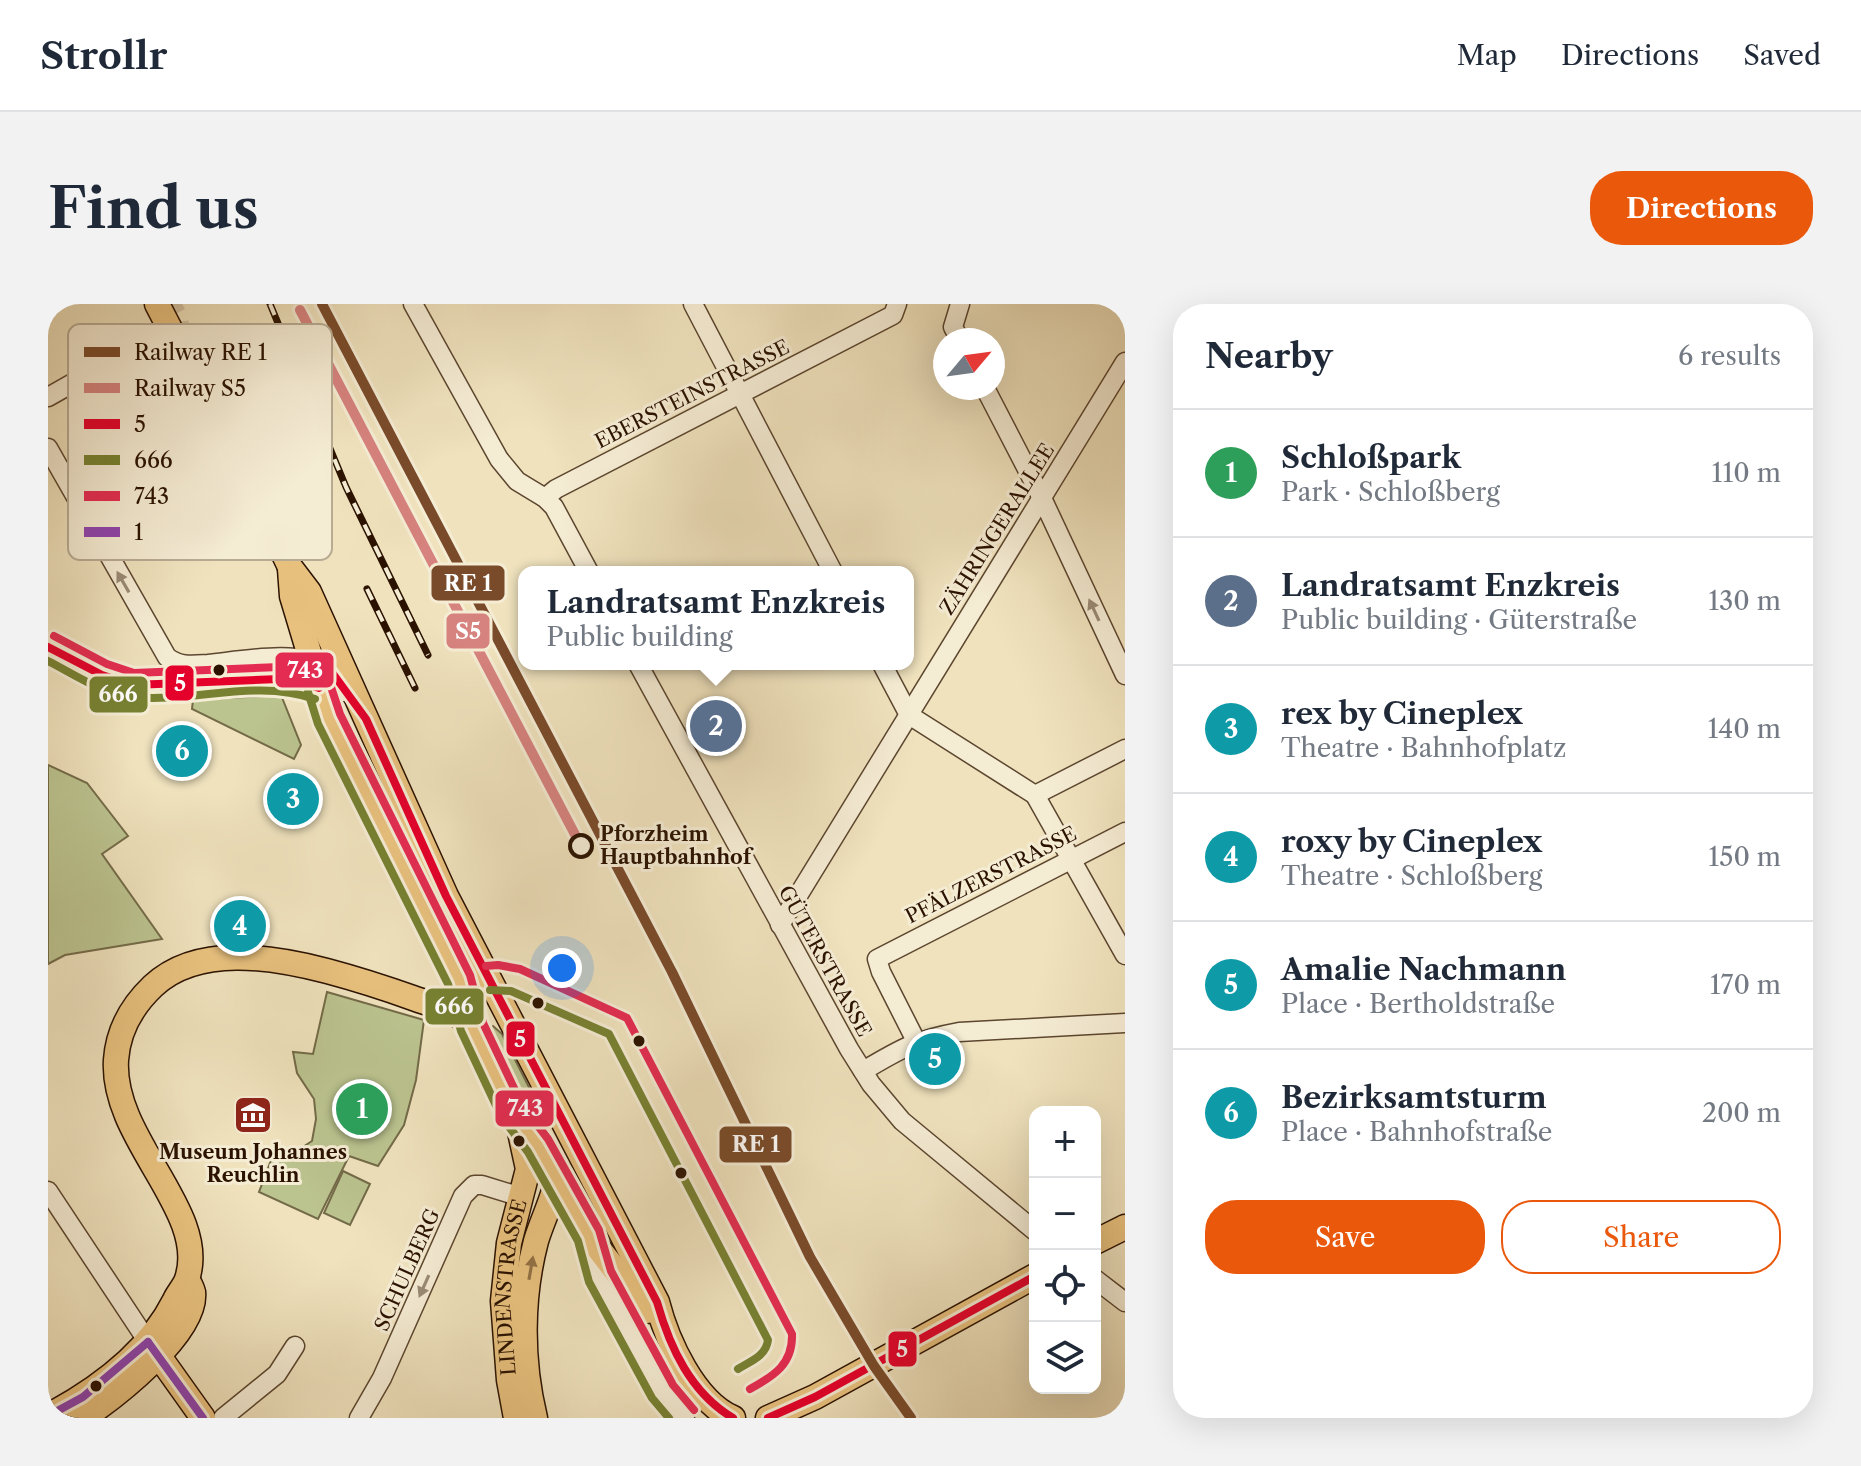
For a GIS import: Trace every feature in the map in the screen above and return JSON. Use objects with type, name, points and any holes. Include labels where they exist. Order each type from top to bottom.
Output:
[{"type":"main road","points":[[157,304],[168,324]]},
{"type":"main road","points":[[287,560],[309,592],[426,854],[657,1302],[664,1328],[699,1391],[727,1416]]},
{"type":"main road","points":[[290,567],[292,596],[329,719],[459,980],[472,1027],[512,1111],[538,1145],[582,1224],[645,1309],[664,1328]]},
{"type":"main road","points":[[48,1416],[83,1397],[179,1330],[193,1292],[187,1279],[188,1245],[180,1214],[135,1138],[119,1097],[116,1052],[130,1014],[145,994],[167,976],[193,965],[225,959],[280,961],[390,988],[455,1013],[472,1027]]},
{"type":"main road","points":[[390,988],[464,996],[505,1012]]},
{"type":"main road","name":"LINDENSTRASSE","points":[[512,1111],[528,1169],[509,1243],[503,1301],[516,1418]]},
{"type":"main road","name":"LINDENSTRASSE","points":[[535,1418],[527,1378],[527,1290],[539,1231],[557,1181],[566,1130]]},
{"type":"main road","points":[[539,1231],[559,1214],[566,1213],[582,1224]]},
{"type":"main road","points":[[582,1224],[602,1225],[608,1223],[611,1215]]},
{"type":"main road","points":[[1101,1239],[1125,1227]]},
{"type":"main road","points":[[768,1418],[815,1397],[1029,1279]]},
{"type":"main road","points":[[83,1418],[124,1388],[153,1349]]},
{"type":"main road","points":[[153,1349],[203,1418]]},
{"type":"street","points":[[413,304],[505,467],[517,481],[554,507],[586,566]]},
{"type":"street","points":[[693,304],[830,566]]},
{"type":"street","name":"EBERSTEINSTRASSE","points":[[545,498],[556,489],[893,315],[897,304]]},
{"type":"street","points":[[954,328],[960,304]]},
{"type":"street","name":"ZÄHRINGERALLEE","points":[[780,925],[1125,362]]},
{"type":"street","points":[[48,397],[68,386]]},
{"type":"street","points":[[991,400],[1042,498],[1125,675]]},
{"type":"street","points":[[48,448],[68,483]]},
{"type":"street","points":[[112,560],[167,657],[185,666],[285,658],[310,660],[331,671],[366,719]]},
{"type":"street","points":[[290,679],[304,670],[310,660]]},
{"type":"street","name":"GÜTERSTRASSE","points":[[641,670],[780,925],[880,1096],[913,1132],[1029,1226]]},
{"type":"street","points":[[885,670],[909,715],[1035,795],[1125,955]]},
{"type":"street","points":[[168,684],[290,679],[319,688]]},
{"type":"street","points":[[1035,795],[1125,749]]},
{"type":"street","name":"PFÄLZERSTRASSE","points":[[916,1041],[877,959],[1125,832]]},
{"type":"street","points":[[863,1071],[916,1041],[959,1032],[1125,1023]]},
{"type":"street","name":"SCHULBERG","points":[[359,1418],[382,1378],[463,1196],[474,1185],[482,1185],[521,1197]]},
{"type":"street","points":[[48,1191],[153,1349]]},
{"type":"street","points":[[582,1224],[600,1276],[663,1392],[685,1418]]},
{"type":"street","points":[[1101,1284],[1125,1302]]},
{"type":"street","points":[[223,1418],[277,1374],[295,1346]]},
{"type":"green space","points":[[281,695],[301,745],[294,759],[192,709],[193,700]]},
{"type":"green space","points":[[48,765],[87,783],[128,836],[102,854],[162,939],[65,955],[48,964]]},
{"type":"green space","points":[[327,992],[424,1020],[416,1080],[404,1125],[378,1166],[349,1156],[318,1219],[259,1192],[276,1147],[292,1154],[312,1141],[316,1119],[314,1099],[297,1073],[293,1052],[313,1054]]},
{"type":"green space","points":[[493,1026],[502,1034],[542,1113],[546,1144],[490,1029]]},
{"type":"green space","points":[[343,1171],[370,1184],[350,1225],[324,1213]]},
{"type":"tunnel","points":[[172,304],[180,324]]},
{"type":"railway","points":[[270,304],[278,324]]},
{"type":"railway","points":[[332,453],[428,655]]},
{"type":"railway","points":[[367,589],[415,688]]},
{"type":"transit line","points":[[322,304],[672,972],[810,1257],[874,1366],[911,1418]]},
{"type":"transit line","name":"743","points":[[54,636],[107,664],[134,673],[280,667],[304,670],[323,677]]},
{"type":"transit line","name":"5","points":[[48,647],[102,675],[133,685],[279,679],[319,688]]},
{"type":"transit line","name":"5","points":[[310,660],[331,671],[366,719],[446,896],[657,1302],[668,1336],[684,1368],[705,1396],[733,1418]]},
{"type":"transit line","name":"666","points":[[48,661],[99,688],[132,697],[270,691],[315,699]]},
{"type":"transit line","name":"743","points":[[330,684],[340,714],[470,975],[483,1023],[522,1105],[548,1139],[599,1230],[611,1271],[673,1385],[694,1410]]},
{"type":"transit line","name":"666","points":[[308,692],[318,724],[448,984],[461,1031],[501,1116],[528,1152],[578,1241],[589,1282],[652,1398],[669,1418]]},
{"type":"transit line","name":"743","points":[[486,966],[520,969],[627,1018],[792,1334],[789,1353],[780,1368],[750,1389]]},
{"type":"transit line","name":"666","points":[[490,990],[511,991],[609,1034],[768,1340],[761,1354],[738,1369]]},
{"type":"transit line","name":"5","points":[[768,1418],[815,1397],[1029,1279]]},
{"type":"transit line","name":"1","points":[[148,1342],[203,1418]]},
{"type":"transit line","name":"1","points":[[48,1416],[83,1397],[148,1342]]},
{"type":"rail line","name":"S5","points":[[300,310],[307,324]]},
{"type":"rail line","name":"S5","points":[[332,371],[581,846]]},
{"type":"place","name":"Landratsamt Enzkreis","points":[[716,726]]},
{"type":"place","name":"Bezirksamtsturm","points":[[182,751]]},
{"type":"place","name":"rex by Cineplex","points":[[293,799]]},
{"type":"place","name":"Pforzheim Hauptbahnhof","points":[[581,846]]},
{"type":"place","name":"roxy by Cineplex","points":[[240,926]]},
{"type":"place","name":"Amalie Nachmann","points":[[935,1059]]},
{"type":"place","name":"Schloßpark","points":[[362,1109]]},
{"type":"place","name":"Museum Johannes Reuchlin","points":[[253,1115]]}]
